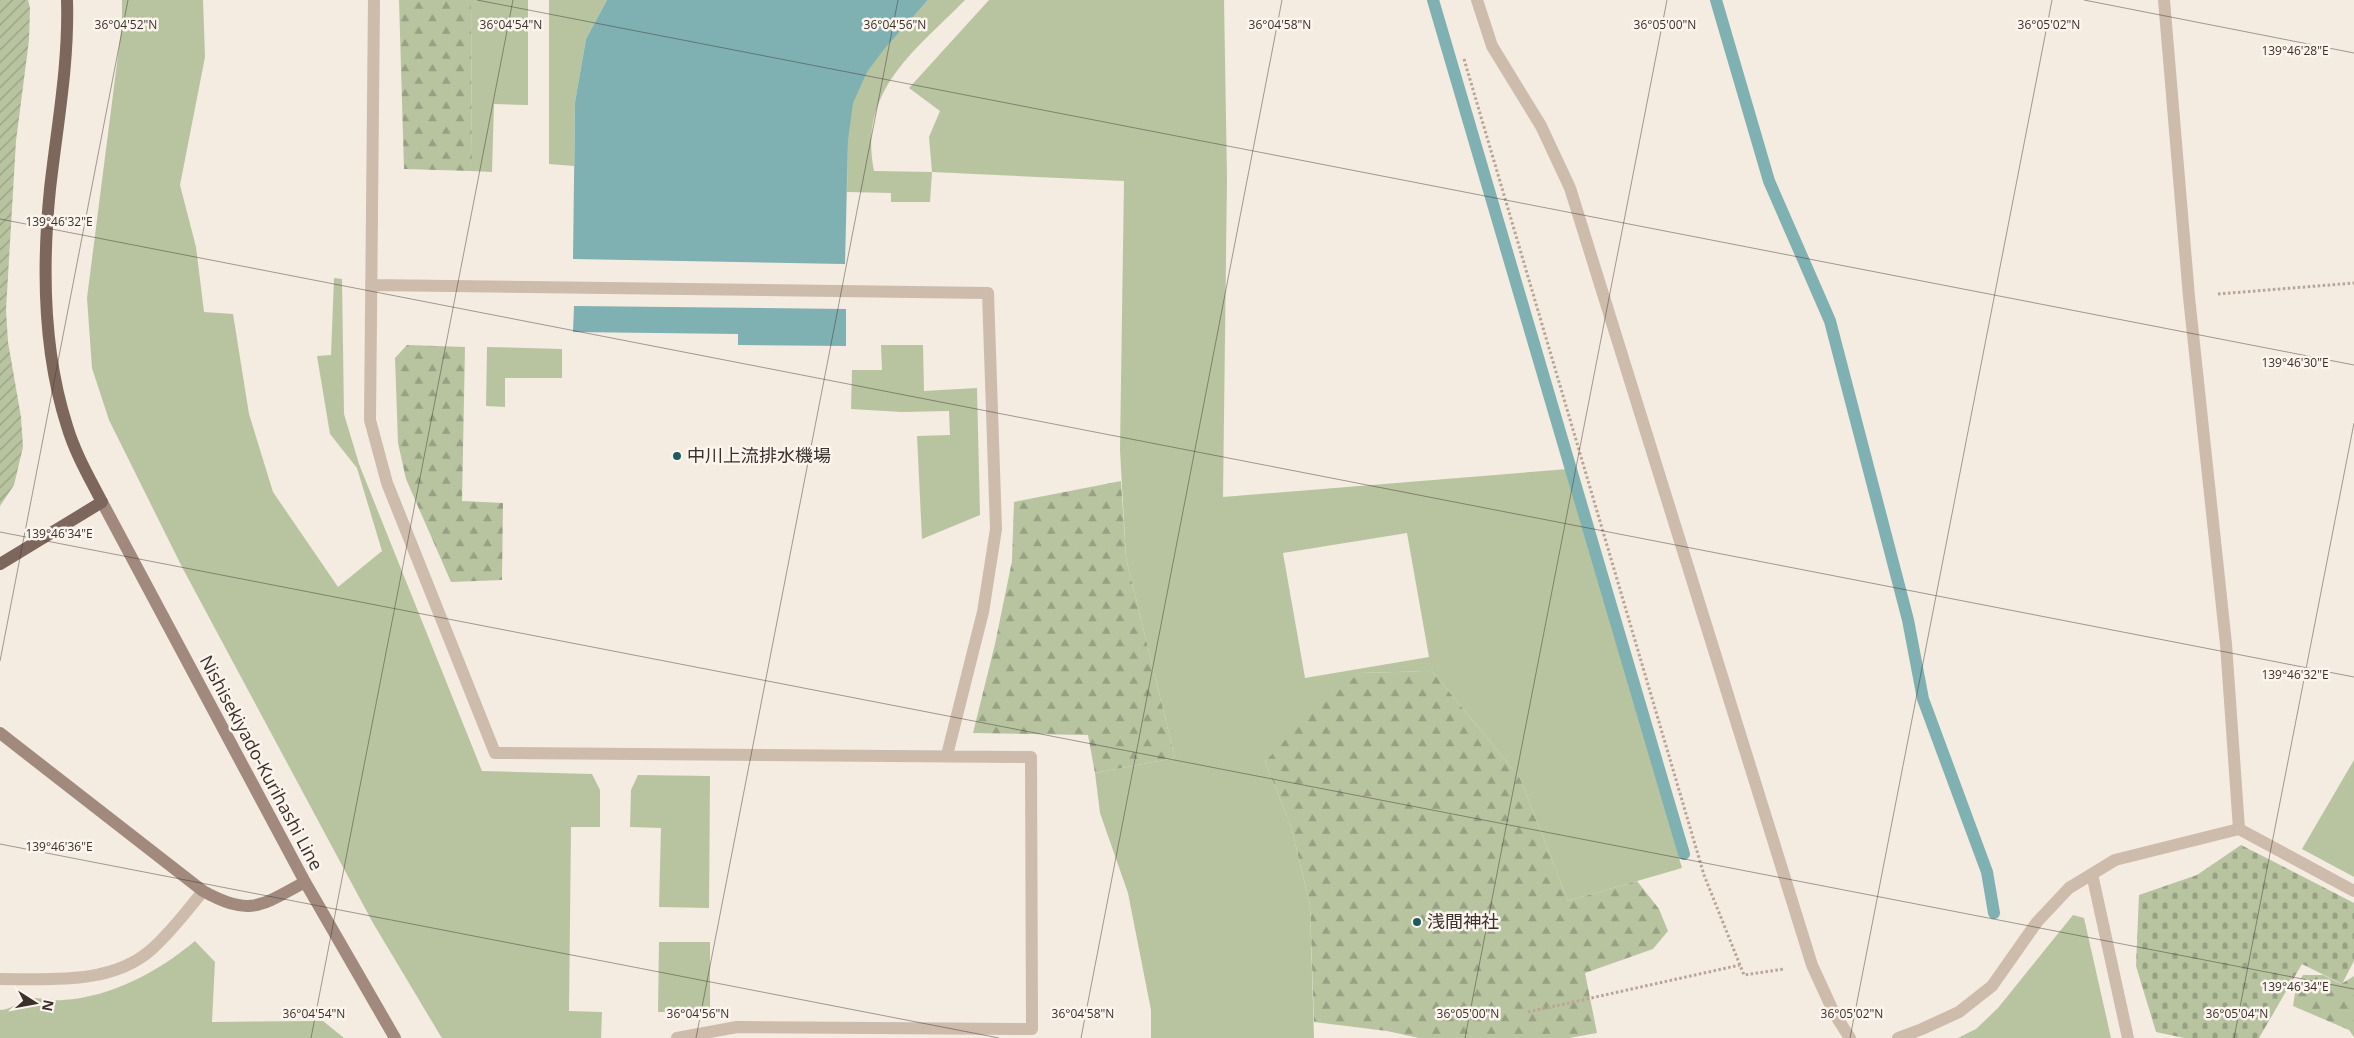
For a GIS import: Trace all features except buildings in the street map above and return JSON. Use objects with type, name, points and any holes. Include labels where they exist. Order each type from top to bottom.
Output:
[{"type":"main road","points":[[0,564],[102,502],[81,462],[67,427],[56,387],[46,314],[50,191],[66,62],[67,0]]},
{"type":"main road","name":"Nishisekiyado-Kurihashi Line","points":[[102,502],[304,882],[395,1038]]},
{"type":"main road","points":[[0,734],[203,891],[224,903],[248,907],[265,904],[304,882]]},
{"type":"street","points":[[374,0],[370,420],[387,483],[495,753],[1031,757],[1032,1029],[737,1027],[676,1038]]},
{"type":"street","points":[[1477,0],[1492,46],[1541,126],[1570,188],[1812,965],[1834,1013],[1850,1038]]},
{"type":"street","points":[[2164,0],[2189,297],[2226,644],[2239,828]]},
{"type":"street","points":[[371,285],[988,293],[996,529],[983,612],[947,755]]},
{"type":"street","points":[[1898,1038],[1959,1012],[1992,986],[2037,922],[2069,888],[2115,860],[2239,828],[2354,891]]},
{"type":"street","points":[[2092,874],[2128,1038]]},
{"type":"street","points":[[0,978],[76,980],[107,972],[130,963],[151,951],[203,891]]},
{"type":"path","points":[[1464,58],[1702,866],[1744,974],[1812,965]]},
{"type":"path","points":[[2189,297],[2354,282]]},
{"type":"path","points":[[1528,1012],[1740,965]]},
{"type":"green space","points":[[0,0],[28,0],[30,8],[29,40],[16,141],[6,310],[8,342],[21,417],[23,447],[14,485],[0,506]]},
{"type":"green space","points":[[122,0],[203,0],[205,57],[180,185],[196,247],[204,312],[233,314],[249,414],[273,492],[338,587],[382,551],[357,468],[330,434],[317,356],[331,355],[334,278],[342,279],[344,414],[359,464],[482,771],[592,774],[600,790],[600,827],[571,827],[569,1011],[602,1012],[601,1038],[442,1038],[373,923],[182,567],[109,420],[92,368],[87,298],[122,24]]},
{"type":"green space","points":[[399,0],[471,0],[472,171],[404,169]]},
{"type":"green space","points":[[471,0],[528,0],[528,105],[494,104],[492,172],[472,171]]},
{"type":"green space","points":[[549,0],[607,0],[586,39],[575,102],[574,166],[549,164]]},
{"type":"green space","points":[[928,0],[965,0],[927,37],[894,75],[882,95],[874,117],[871,143],[874,171],[932,172],[930,202],[891,202],[891,193],[847,192],[849,126],[852,104],[857,90],[873,62]]},
{"type":"green space","points":[[989,0],[1224,0],[1227,177],[1223,497],[1568,469],[1682,868],[1568,901],[1520,778],[1432,671],[1359,673],[1265,762],[1291,826],[1310,905],[1314,1038],[1151,1038],[1151,1010],[1128,893],[1100,813],[1095,773],[1175,758],[1126,558],[1120,450],[1124,181],[932,172],[929,137],[940,111],[909,88]],"holes":[[[1407,533],[1429,657],[1305,678],[1283,553]]]},
{"type":"green space","points":[[407,345],[465,347],[462,501],[503,503],[502,580],[451,582],[406,479],[398,443],[395,358]]},
{"type":"green space","points":[[881,345],[923,345],[924,391],[977,388],[980,515],[922,539],[917,436],[950,435],[949,411],[902,412],[851,409],[852,370],[882,370]]},
{"type":"green space","points":[[487,347],[562,349],[562,378],[505,378],[505,407],[486,406]]},
{"type":"green space","points":[[1121,481],[1126,558],[1175,758],[1095,773],[1088,735],[973,733],[995,644],[1012,561],[1014,502]]},
{"type":"green space","points":[[1432,671],[1520,778],[1568,901],[1637,881],[1659,909],[1668,931],[1653,949],[1585,973],[1597,1033],[1569,1038],[1419,1038],[1387,1031],[1314,1022],[1310,905],[1291,826],[1265,762],[1298,726],[1359,673]]},
{"type":"green space","points":[[2354,760],[2354,877],[2302,849]]},
{"type":"green space","points":[[638,775],[710,776],[709,908],[659,907],[661,828],[630,827],[631,790]]},
{"type":"green space","points":[[2241,845],[2354,903],[2354,961],[2342,984],[2302,964],[2259,1038],[2184,1038],[2156,1032],[2136,966],[2139,895],[2197,875]]},
{"type":"green space","points":[[2073,915],[2084,918],[2111,1038],[1958,1038],[1976,1029],[1998,1008]]},
{"type":"green space","points":[[195,941],[215,962],[212,1022],[323,1021],[344,1038],[0,1038],[0,1010],[5,1010],[32,998],[59,1000],[81,998],[116,988],[166,963]]},
{"type":"green space","points":[[659,942],[710,942],[710,1012],[658,1012]]},
{"type":"green space","points":[[2303,975],[2323,975],[2341,984],[2354,976],[2354,1037],[2349,1030],[2293,1006],[2296,987]]},
{"type":"water","points":[[607,0],[928,0],[885,48],[867,72],[853,103],[848,140],[845,264],[573,259],[575,102],[586,39]]},
{"type":"water","points":[[574,306],[846,309],[846,346],[738,345],[738,334],[573,332]]},
{"type":"waterway","points":[[1433,0],[1684,854]]},
{"type":"waterway","points":[[1716,0],[1769,181],[1830,321],[1908,620],[1923,699],[1987,872],[1994,913]]},
{"type":"place","name":"中川上流排水機場","points":[[677,456]]},
{"type":"place","name":"浅間神社","points":[[1417,922]]}]
